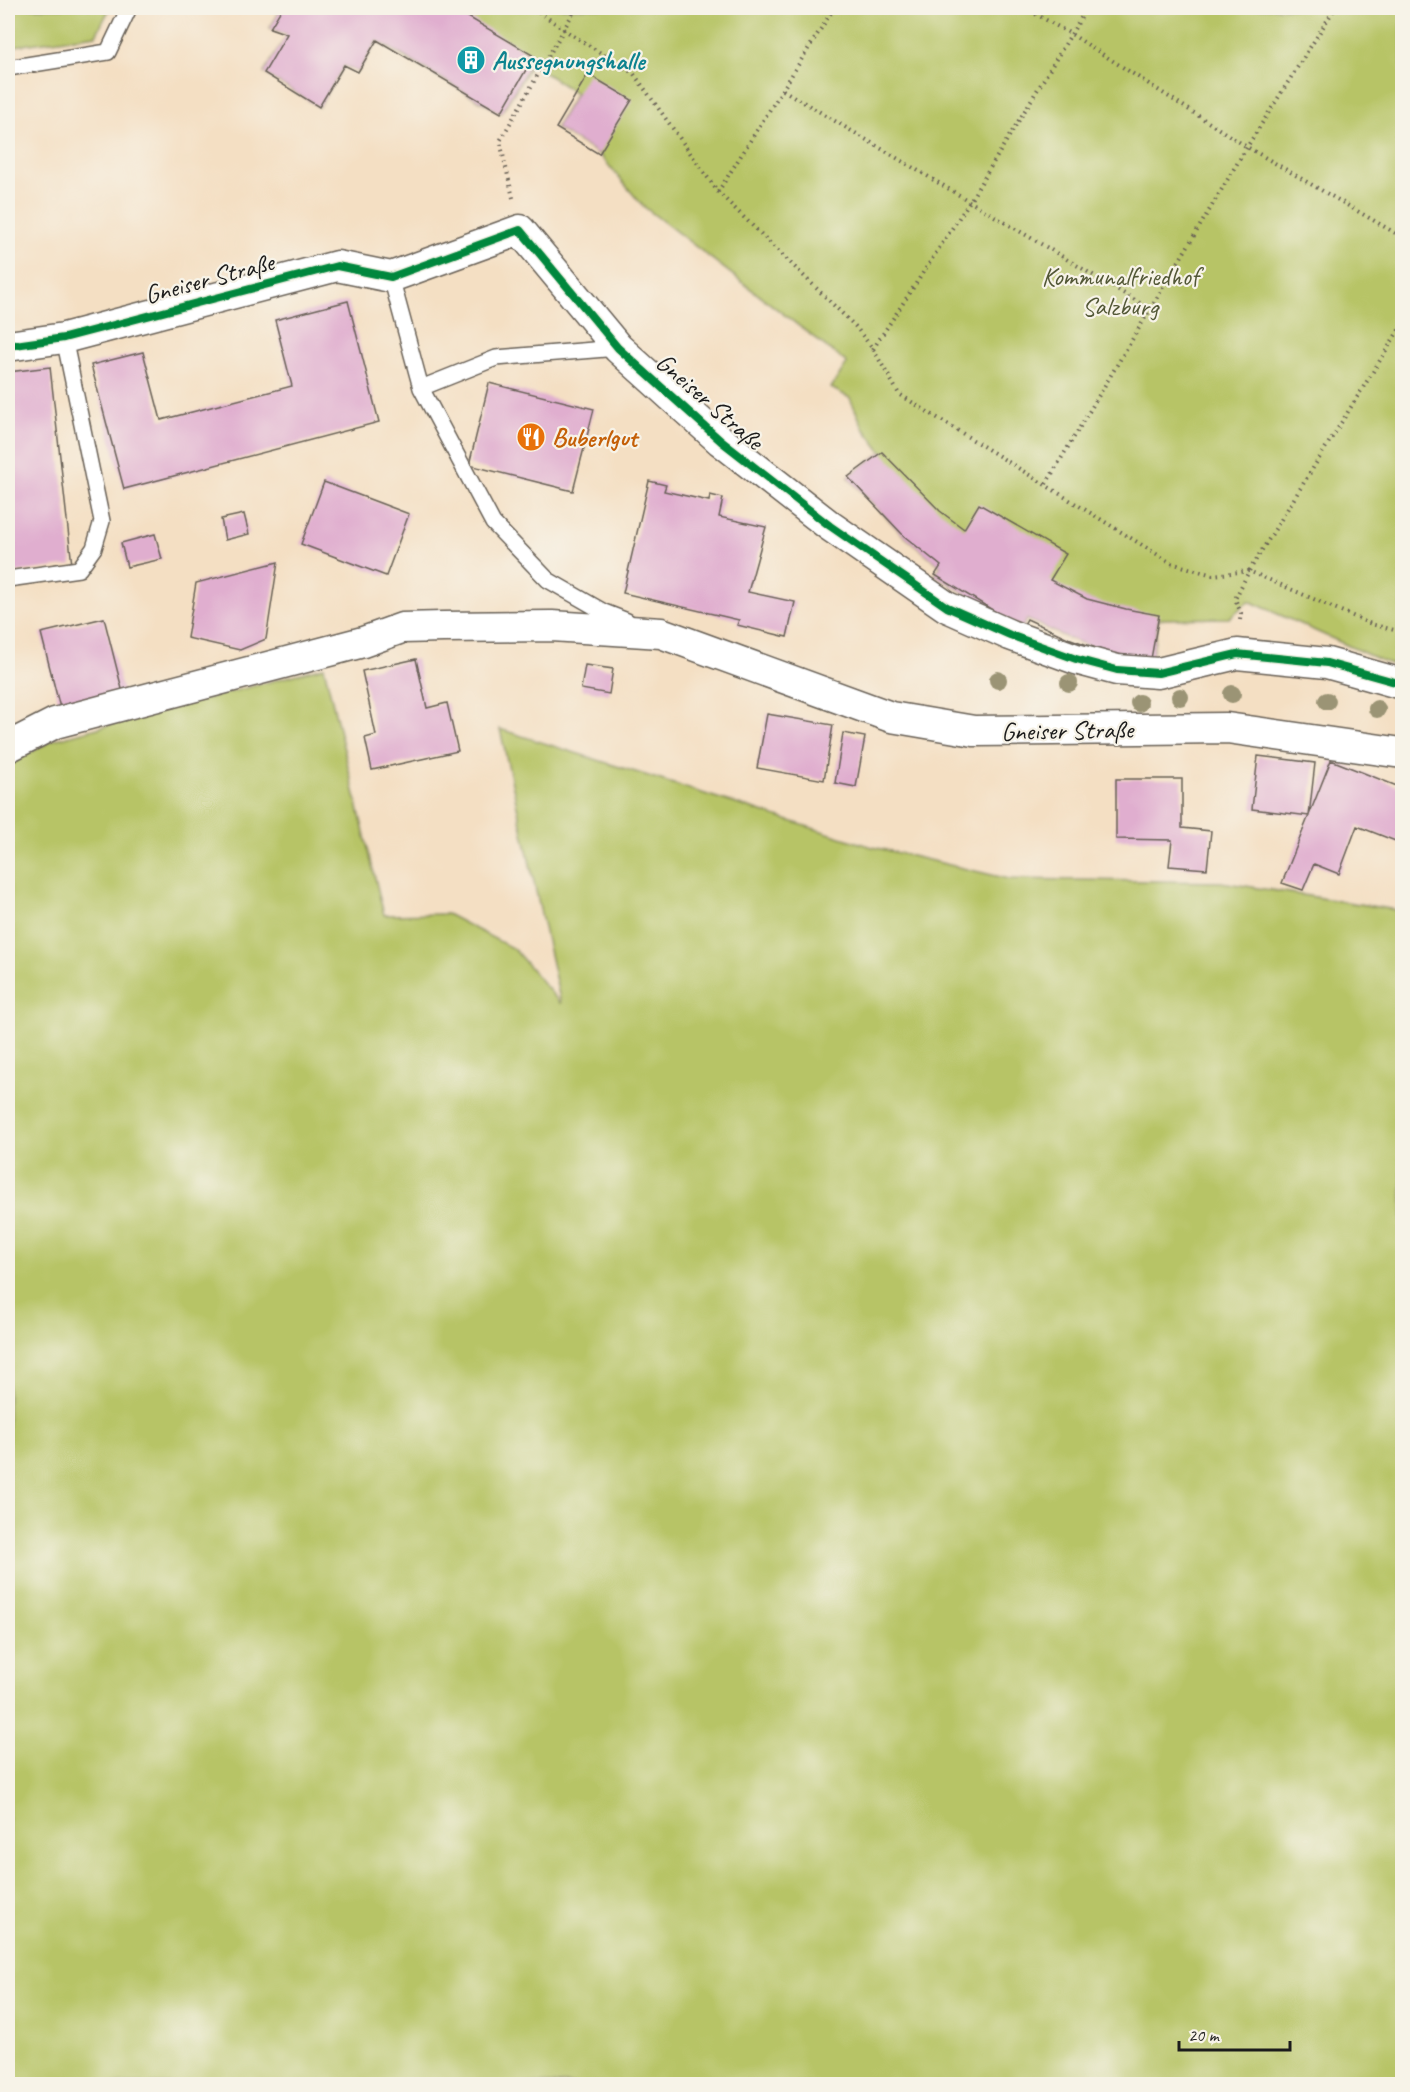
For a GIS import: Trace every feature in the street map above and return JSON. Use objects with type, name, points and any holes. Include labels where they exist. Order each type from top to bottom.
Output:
[{"type":"street","points":[[390,277],[519,230]]},
{"type":"street","name":"Gneiser Straße","points":[[519,230],[618,348],[721,441],[830,526],[947,607],[1010,635],[1076,659],[1117,670],[1158,673],[1237,654],[1327,663],[1402,684]]},
{"type":"street","name":"Gneiser Straße","points":[[8,346],[64,338],[337,267],[390,277]]},
{"type":"street","name":"Gneiser Straße","points":[[8,747],[55,723],[352,645],[402,628],[552,626],[661,633],[891,717],[974,731],[1227,728],[1402,753]]},
{"type":"lane","points":[[8,68],[108,52],[129,8]]},
{"type":"lane","points":[[390,277],[421,388],[493,522],[548,580],[604,612],[661,633]]},
{"type":"lane","points":[[8,579],[79,569],[94,548],[102,521],[64,338]]},
{"type":"lane","points":[[421,388],[496,358],[618,348]]},
{"type":"path","points":[[534,8],[634,74],[718,192],[855,326],[873,349],[899,394],[1171,563],[1213,575],[1249,571],[1371,624],[1402,632]]},
{"type":"path","points":[[519,230],[500,141],[576,8]]},
{"type":"path","points":[[718,192],[834,8]]},
{"type":"path","points":[[1025,8],[1071,34],[1247,147],[1402,237]]},
{"type":"path","points":[[873,349],[970,201],[1087,8]]},
{"type":"path","points":[[1046,484],[1247,147],[1335,8]]},
{"type":"path","points":[[783,90],[1150,309]]},
{"type":"path","points":[[1237,654],[1241,613],[1235,599],[1249,571],[1402,324]]},
{"type":"green space","points":[[8,8],[110,8],[96,35],[8,47]]},
{"type":"green space","name":"Kommunalfriedhof Salzburg","points":[[282,8],[1402,8],[1402,668],[1249,601],[1229,618],[1159,619],[1151,659],[1110,653],[1068,638],[1027,619],[1022,628],[935,575],[941,566],[904,536],[848,477],[882,452],[863,427],[850,398],[831,388],[847,363],[643,206],[599,154],[556,128],[576,93],[531,64],[501,113],[377,41],[358,72],[344,65],[319,107],[264,73],[287,35],[270,28]]},
{"type":"green space","points":[[324,667],[384,915],[447,914],[514,949],[561,1004],[500,729],[869,846],[1009,879],[1221,882],[1402,911],[1402,2084],[8,2084],[8,765],[53,740]]},
{"type":"building","name":"Aussegnungshalle","points":[[282,8],[453,8],[534,56],[501,113],[377,40],[358,72],[344,65],[319,107],[264,73],[287,34],[270,28]]},
{"type":"building","points":[[588,74],[632,100],[599,154],[556,128]]},
{"type":"building","points":[[348,301],[379,422],[124,489],[91,365],[143,352],[161,420],[292,386],[275,320]]},
{"type":"building","points":[[50,367],[72,565],[8,573],[8,372]]},
{"type":"building","name":"Buberlgut","points":[[489,383],[594,409],[573,491],[469,465]]},
{"type":"building","points":[[882,452],[940,511],[964,529],[979,504],[1066,554],[1050,580],[1087,599],[1159,615],[1151,659],[1110,653],[1068,638],[1027,619],[1022,628],[935,575],[941,566],[904,536],[848,477]]},
{"type":"building","points":[[649,481],[666,485],[664,491],[709,501],[710,495],[723,498],[719,517],[766,527],[748,592],[795,602],[787,637],[737,625],[739,620],[623,593]]},
{"type":"building","points":[[324,482],[409,514],[386,576],[301,544]]},
{"type":"building","points":[[244,514],[249,534],[225,540],[221,519]]},
{"type":"building","points":[[155,534],[162,559],[127,567],[121,543]]},
{"type":"building","points":[[278,562],[266,639],[240,650],[187,638],[196,583]]},
{"type":"building","points":[[104,618],[123,693],[60,708],[41,633]]},
{"type":"building","points":[[416,659],[427,708],[447,703],[458,751],[372,770],[365,738],[376,735],[362,671]]},
{"type":"building","points":[[585,665],[613,669],[609,694],[581,689]]},
{"type":"building","points":[[767,714],[833,725],[824,780],[757,768]]},
{"type":"building","points":[[843,733],[865,737],[856,787],[835,783]]},
{"type":"building","points":[[1258,756],[1315,763],[1309,816],[1252,809]]},
{"type":"building","points":[[1331,760],[1402,788],[1402,829],[1398,842],[1357,826],[1339,874],[1314,864],[1303,890],[1282,883]]},
{"type":"building","points":[[1116,779],[1182,779],[1182,828],[1211,831],[1207,869],[1169,866],[1172,840],[1116,839]]},
{"type":"cycle path","points":[[8,346],[64,338],[337,266],[391,277],[520,230],[618,348],[721,441],[830,526],[947,607],[1010,635],[1076,659],[1117,670],[1158,673],[1237,654],[1327,663],[1402,684]]},
{"type":"place","name":"Aussegnungshalle","points":[[471,60]]},
{"type":"place","name":"Buberlgut","points":[[531,437]]}]
